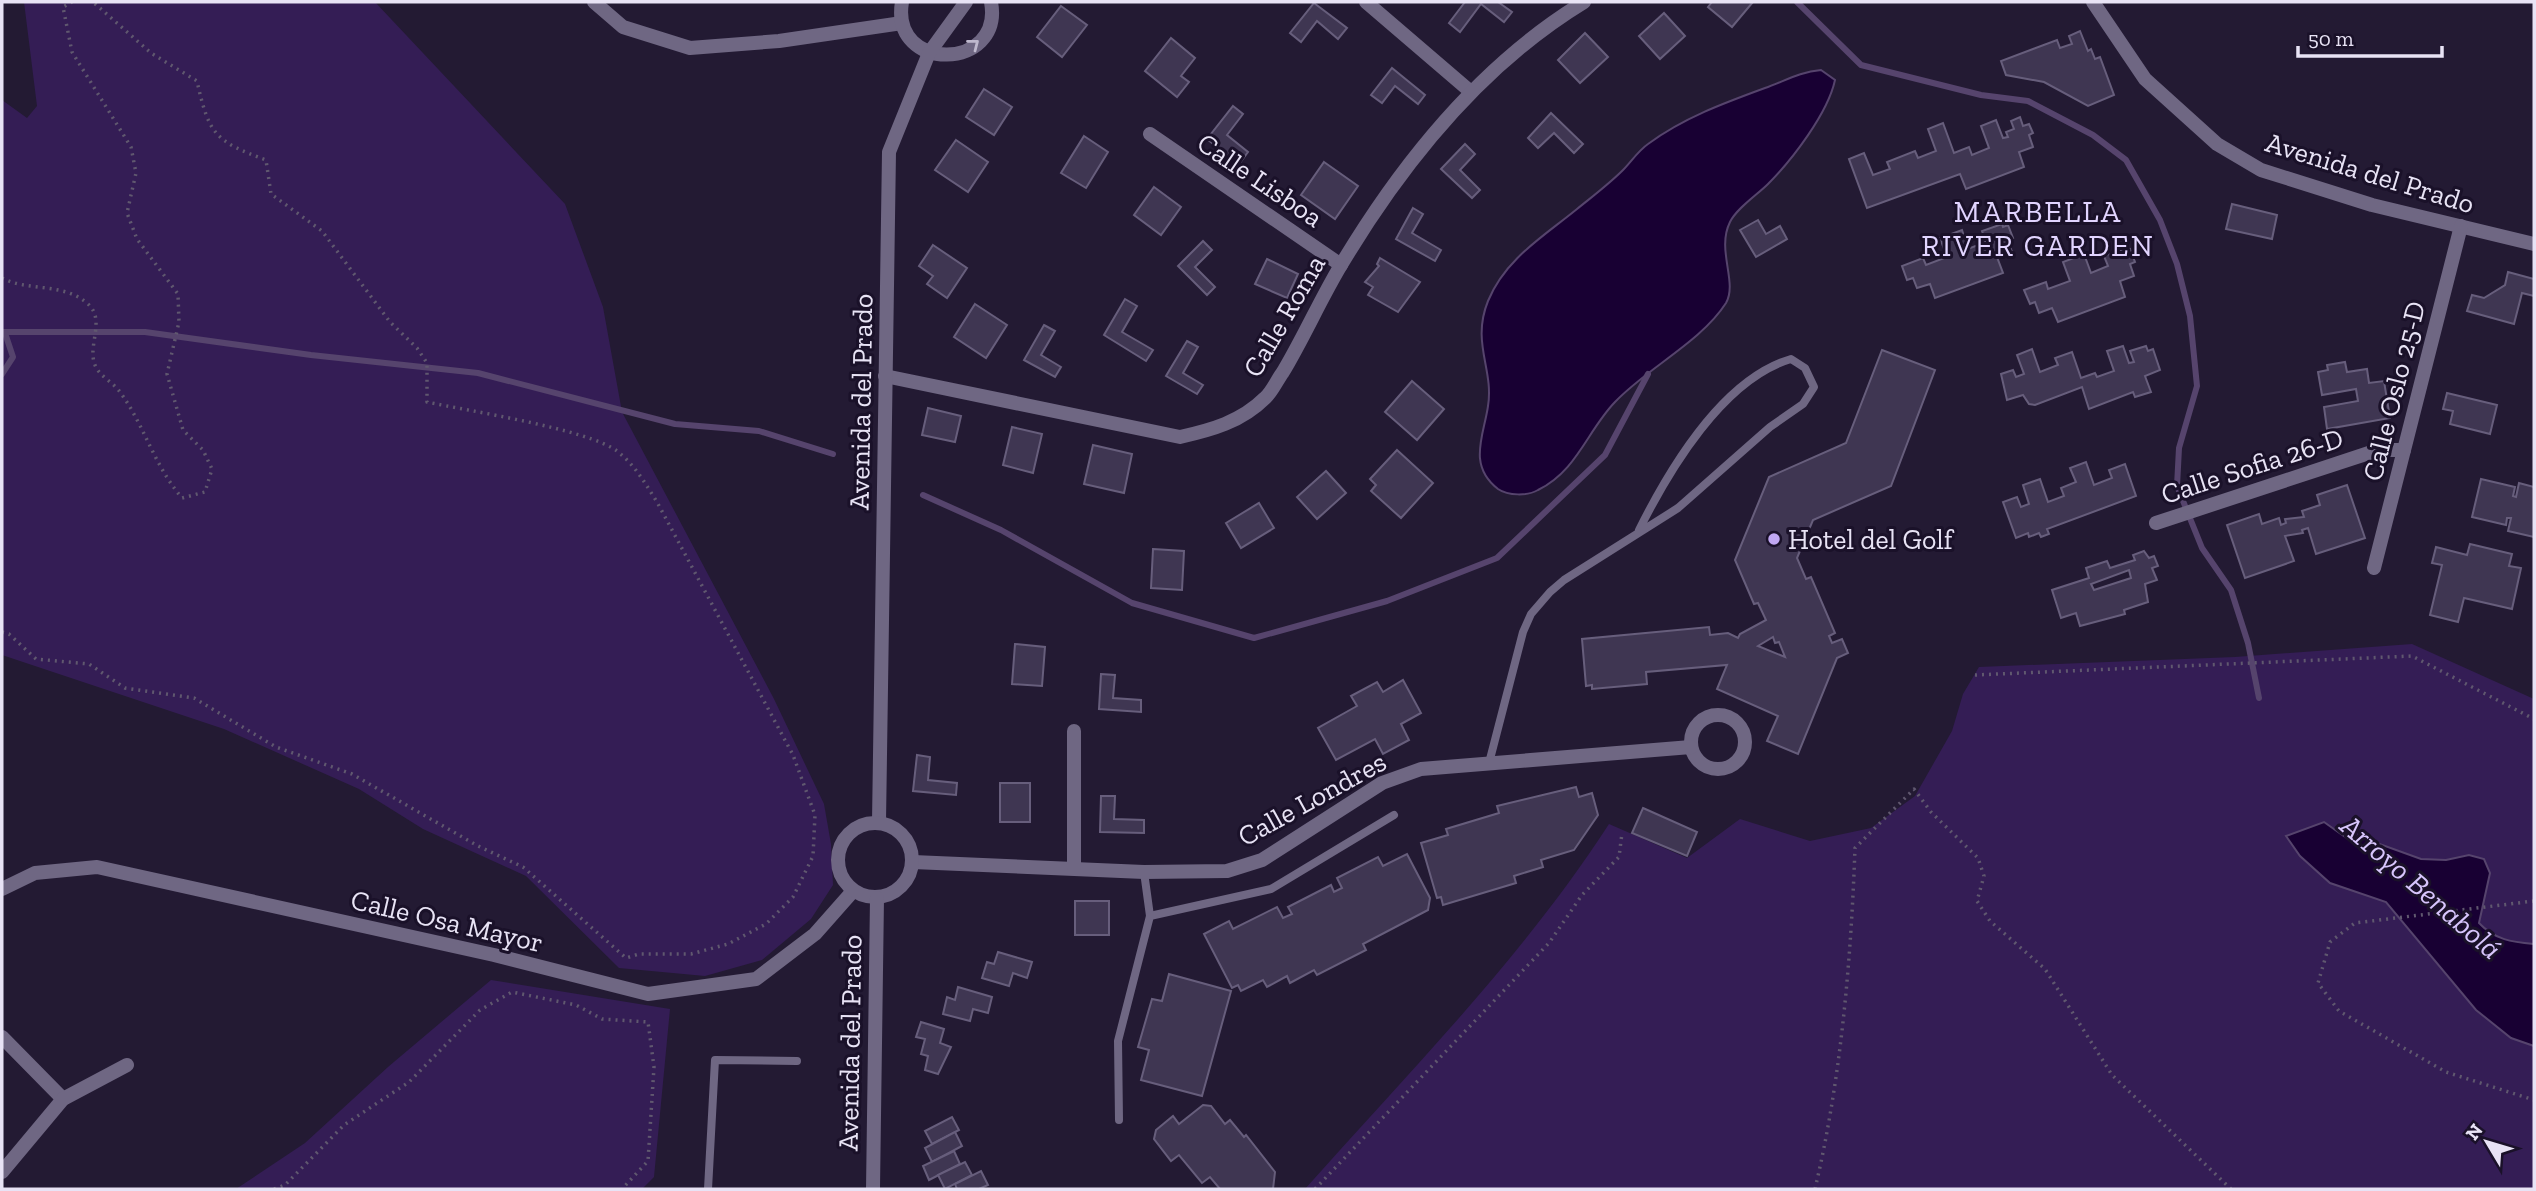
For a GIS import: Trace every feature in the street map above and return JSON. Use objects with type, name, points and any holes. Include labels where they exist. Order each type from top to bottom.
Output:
[{"type":"street","points":[[594,2],[623,27],[690,48],[779,41],[902,23]]},
{"type":"street","points":[[902,2],[902,23],[908,36],[929,53],[959,54],[973,48],[984,37],[990,24],[991,2]]},
{"type":"street","name":"Avenida del Prado","points":[[878,822],[889,152],[929,53],[966,2]]},
{"type":"street","points":[[1366,2],[1471,92]]},
{"type":"street","name":"Calle Roma","points":[[886,376],[1180,438],[1224,426],[1266,398],[1295,351],[1341,265],[1402,172],[1471,92],[1559,17],[1584,2]]},
{"type":"street","name":"Avenida del Prado","points":[[2093,2],[2145,79],[2217,144],[2261,170],[2372,205],[2534,244]]},
{"type":"street","name":"Calle Lisboa","points":[[1150,134],[1341,265]]},
{"type":"street","name":"Calle Oslo 25-D","points":[[2374,568],[2461,226]]},
{"type":"street","name":"Calle Sofia 26-D","points":[[2156,523],[2378,450],[2404,450]]},
{"type":"street","points":[[1074,731],[1074,868]]},
{"type":"street","name":"Calle Londres","points":[[913,862],[1144,873],[1227,871],[1262,860],[1382,783],[1421,769],[1691,747]]},
{"type":"street","points":[[878,822],[904,835],[909,843],[913,862],[908,880],[895,893],[877,898],[853,891],[842,879],[837,863],[839,847],[855,829],[878,822]]},
{"type":"street","name":"Calle Osa Mayor","points":[[2,889],[35,873],[97,867],[494,956],[648,994],[756,979],[815,933],[853,891]]},
{"type":"street","name":"Avenida del Prado","points":[[873,1189],[877,898]]},
{"type":"street","points":[[2,1037],[63,1099]]},
{"type":"street","points":[[2,1172],[63,1099],[127,1065]]},
{"type":"lane","points":[[1489,763],[1516,651],[1531,614],[1564,580],[1639,530],[1678,508],[1770,427],[1811,396],[1814,387],[1805,368],[1791,359],[1776,363],[1722,403],[1662,485],[1639,530]]},
{"type":"lane","points":[[1150,916],[1271,890],[1394,815]]},
{"type":"lane","points":[[1119,1119],[1118,1041],[1150,916],[1144,873]]},
{"type":"lane","points":[[708,1189],[715,1060],[797,1061]]},
{"type":"path","points":[[2,278],[12,283],[61,290],[88,304],[96,318],[92,356],[96,369],[116,387],[132,407],[163,476],[182,498],[205,492],[212,469],[203,450],[183,430],[167,374],[179,322],[178,294],[137,239],[127,213],[136,173],[131,147],[72,52],[63,7],[72,2]]},
{"type":"path","points":[[2,632],[9,634],[36,659],[89,664],[125,688],[194,698],[276,747],[352,775],[478,846],[523,867],[626,958],[639,954],[691,954],[727,944],[766,924],[793,897],[813,856],[815,815],[793,755],[657,502],[635,467],[614,449],[577,435],[427,402],[426,363],[417,348],[390,322],[323,231],[271,194],[266,160],[238,150],[215,136],[204,114],[197,81],[151,53],[93,2]]},
{"type":"path","points":[[1975,675],[2412,656],[2534,719]]},
{"type":"path","points":[[1815,1189],[1831,1121],[1855,848],[1914,789],[1931,812],[1978,858],[1984,876],[1977,901],[1990,921],[2045,969],[2112,1075],[2231,1189]]},
{"type":"path","points":[[1315,1189],[1549,943],[1582,895],[1619,857],[1622,833]]},
{"type":"path","points":[[2534,901],[2355,923],[2330,942],[2318,983],[2339,1010],[2446,1072],[2534,1100]]},
{"type":"path","points":[[274,1189],[285,1185],[344,1125],[408,1082],[480,1010],[512,992],[576,1005],[602,1019],[648,1022],[654,1067],[648,1161],[622,1189]]},
{"type":"shaded area","points":[[24,2],[375,2],[565,204],[603,307],[622,412],[774,699],[824,804],[831,844],[833,885],[811,919],[762,960],[705,976],[619,968],[526,876],[423,829],[359,789],[224,729],[2,655],[2,100],[27,118],[37,106]]},
{"type":"shaded area","points":[[2412,644],[2534,699],[2534,1189],[1305,1189],[1503,967],[1576,873],[1609,824],[1687,858],[1740,819],[1810,841],[1871,828],[1915,796],[1952,731],[1963,694],[1979,667],[2235,657]]},
{"type":"shaded area","points":[[491,980],[670,1009],[654,1177],[642,1189],[236,1189],[305,1143],[388,1067]]},
{"type":"water","points":[[1821,70],[1835,80],[1817,121],[1788,162],[1730,222],[1725,244],[1730,285],[1726,303],[1703,330],[1615,402],[1572,461],[1551,482],[1534,492],[1524,494],[1512,494],[1498,489],[1489,480],[1480,460],[1489,393],[1482,330],[1488,301],[1504,273],[1526,249],[1607,185],[1641,150],[1661,135],[1719,105],[1799,75]]},
{"type":"water","name":"Arroyo Benabolá","points":[[2324,822],[2348,839],[2363,838],[2421,859],[2446,860],[2469,855],[2484,859],[2490,873],[2479,923],[2504,939],[2534,944],[2534,1046],[2511,1038],[2476,1010],[2386,902],[2330,883],[2300,856],[2286,836]]},
{"type":"building","points":[[1465,2],[1498,2],[1512,12],[1504,22],[1481,4],[1460,32],[1449,23]]},
{"type":"building","points":[[1712,2],[1753,2],[1732,27],[1708,7]]},
{"type":"building","points":[[1314,3],[1347,28],[1338,39],[1317,21],[1301,42],[1290,33]]},
{"type":"building","points":[[1061,6],[1087,25],[1062,57],[1037,37]]},
{"type":"building","points":[[1664,13],[1685,36],[1660,59],[1639,36]]},
{"type":"building","points":[[2080,31],[2088,51],[2091,49],[2095,59],[2100,57],[2114,95],[2088,106],[2044,82],[2006,75],[2001,61],[2057,40],[2060,48],[2072,44],[2069,36]]},
{"type":"building","points":[[1585,33],[1608,57],[1580,83],[1558,60]]},
{"type":"building","points":[[1171,38],[1195,58],[1181,76],[1189,82],[1177,97],[1145,71]]},
{"type":"building","points":[[1392,68],[1425,95],[1418,104],[1395,86],[1382,103],[1371,95]]},
{"type":"building","points":[[984,89],[1012,107],[994,135],[966,117]]},
{"type":"building","points":[[1233,106],[1243,114],[1227,135],[1248,152],[1239,164],[1207,139]]},
{"type":"building","points":[[1551,113],[1583,144],[1574,153],[1554,133],[1538,148],[1528,138]]},
{"type":"building","points":[[2020,117],[2023,126],[2029,124],[2033,133],[2029,135],[2033,147],[2019,152],[2024,167],[1966,189],[1960,174],[1867,208],[1849,159],[1864,153],[1873,175],[1890,169],[1887,162],[1915,151],[1918,158],[1936,151],[1928,129],[1943,123],[1954,153],[1969,147],[1972,155],[1989,148],[1981,126],[1996,120],[2003,138],[2008,137],[2006,132],[2014,129],[2011,121]]},
{"type":"building","points":[[1084,136],[1108,152],[1086,188],[1061,173]]},
{"type":"building","points":[[956,140],[988,162],[968,192],[935,170]]},
{"type":"building","points":[[1465,144],[1475,154],[1460,170],[1480,190],[1472,198],[1441,169]]},
{"type":"building","points":[[1324,162],[1358,186],[1335,219],[1301,195]]},
{"type":"building","points":[[1154,187],[1181,207],[1161,235],[1134,215]]},
{"type":"building","points":[[2232,204],[2277,215],[2272,239],[2226,229]]},
{"type":"building","points":[[1413,208],[1423,214],[1412,233],[1441,250],[1435,261],[1396,239]]},
{"type":"building","points":[[1758,220],[1766,234],[1780,226],[1787,239],[1756,257],[1740,230]]},
{"type":"building","points":[[2002,224],[2003,227],[2008,225],[2013,238],[2008,240],[2012,252],[1997,257],[2003,273],[1935,298],[1930,284],[1917,288],[1913,278],[1907,280],[1902,266],[1923,258],[1926,265],[1947,257],[1940,238],[1962,230],[1968,249],[1986,242],[1982,231]]},
{"type":"building","points":[[1203,241],[1212,250],[1195,267],[1215,287],[1207,295],[1178,266]]},
{"type":"building","points":[[933,245],[967,268],[947,298],[927,284],[933,276],[919,266]]},
{"type":"building","points":[[2125,248],[2125,251],[2130,249],[2135,262],[2130,264],[2134,276],[2120,281],[2125,297],[2058,322],[2052,308],[2039,313],[2035,302],[2030,304],[2024,290],[2046,282],[2048,289],[2070,281],[2063,262],[2084,254],[2091,273],[2108,266],[2104,256]]},
{"type":"building","points":[[1380,258],[1420,282],[1398,312],[1368,295],[1373,287],[1365,282],[1379,266],[1377,264]]},
{"type":"building","points":[[1267,259],[1298,274],[1287,298],[1255,284]]},
{"type":"building","points":[[2508,272],[2534,279],[2534,296],[2522,293],[2514,324],[2467,311],[2472,295],[2484,298],[2505,285]]},
{"type":"building","points":[[1125,299],[1137,306],[1122,332],[1153,350],[1146,361],[1104,335]]},
{"type":"building","points":[[975,304],[1007,325],[986,358],[954,337]]},
{"type":"building","points":[[1044,325],[1055,331],[1041,355],[1061,367],[1055,377],[1024,360]]},
{"type":"building","points":[[1187,341],[1198,347],[1183,373],[1203,385],[1197,394],[1166,376]]},
{"type":"building","points":[[2123,346],[2129,363],[2134,362],[2130,351],[2146,346],[2148,351],[2153,349],[2160,370],[2145,376],[2151,392],[2135,397],[2133,392],[2089,409],[2082,387],[2035,405],[2029,404],[2023,395],[2007,400],[2001,374],[2013,370],[2016,377],[2024,374],[2017,355],[2032,349],[2040,372],[2058,365],[2055,358],[2072,352],[2081,378],[2095,373],[2097,377],[2114,371],[2107,351]]},
{"type":"building","name":"Hotel del Golf","points":[[1882,350],[1935,370],[1891,486],[1813,520],[1797,558],[1806,579],[1811,577],[1835,633],[1829,636],[1832,643],[1842,639],[1848,653],[1837,658],[1798,754],[1767,741],[1778,716],[1717,689],[1727,665],[1646,672],[1647,684],[1592,689],[1592,685],[1586,686],[1582,639],[1709,627],[1710,635],[1728,633],[1738,638],[1740,634],[1766,620],[1758,603],[1754,604],[1735,560],[1769,477],[1846,443]],"holes":[[[1773,637],[1775,643],[1779,642],[1785,657],[1758,646]]]},
{"type":"building","points":[[2345,362],[2347,372],[2367,369],[2369,383],[2384,381],[2390,418],[2327,429],[2324,407],[2358,401],[2356,389],[2322,395],[2318,372],[2328,370],[2327,365]]},
{"type":"building","points":[[1412,381],[1444,409],[1417,440],[1385,412]]},
{"type":"building","points":[[2447,393],[2497,405],[2490,434],[2450,424],[2453,411],[2443,409]]},
{"type":"building","points":[[928,408],[961,416],[955,442],[922,435]]},
{"type":"building","points":[[1012,427],[1042,434],[1033,473],[1003,465]]},
{"type":"building","points":[[1093,445],[1132,454],[1124,493],[1084,484]]},
{"type":"building","points":[[1397,450],[1433,483],[1401,518],[1371,491],[1376,485],[1370,479]]},
{"type":"building","points":[[2086,462],[2094,485],[2112,478],[2109,470],[2125,464],[2136,496],[2047,529],[2049,534],[2041,537],[2039,533],[2029,537],[2028,533],[2016,538],[2003,502],[2017,497],[2021,507],[2029,504],[2023,485],[2040,479],[2048,502],[2064,496],[2061,488],[2076,482],[2070,468]]},
{"type":"building","points":[[1326,471],[1346,493],[1317,519],[1297,497]]},
{"type":"building","points":[[2481,479],[2515,487],[2513,496],[2516,497],[2519,483],[2534,487],[2534,537],[2508,531],[2511,518],[2507,518],[2506,525],[2472,517]]},
{"type":"building","points":[[2347,485],[2365,538],[2316,554],[2308,528],[2302,530],[2303,533],[2285,536],[2294,561],[2245,578],[2227,525],[2259,514],[2262,524],[2279,518],[2281,525],[2286,523],[2285,519],[2304,517],[2302,511],[2320,505],[2317,495]]},
{"type":"building","points":[[1259,503],[1274,528],[1241,548],[1226,523]]},
{"type":"building","points":[[2470,544],[2512,554],[2509,566],[2521,568],[2512,609],[2464,598],[2458,622],[2430,615],[2442,565],[2432,563],[2436,547],[2467,555]]},
{"type":"building","points":[[1153,549],[1184,551],[1182,590],[1151,588]]},
{"type":"building","points":[[2144,551],[2149,558],[2154,556],[2158,566],[2152,568],[2157,580],[2145,584],[2148,602],[2124,610],[2125,614],[2080,626],[2076,613],[2061,618],[2052,590],[2089,578],[2086,568],[2107,561],[2110,568],[2135,560],[2133,555]],"holes":[[[2129,570],[2131,578],[2094,590],[2091,584]]]},
{"type":"building","points":[[1015,644],[1045,647],[1042,686],[1012,684]]},
{"type":"building","points":[[1101,674],[1115,675],[1113,698],[1141,700],[1141,712],[1099,709]]},
{"type":"building","points":[[1403,680],[1421,713],[1401,724],[1409,740],[1383,754],[1375,739],[1336,760],[1318,728],[1357,706],[1351,696],[1377,682],[1383,692]]},
{"type":"building","points":[[917,755],[930,757],[928,780],[957,783],[956,795],[913,791]]},
{"type":"building","points":[[1000,783],[1030,783],[1030,822],[1000,822]]},
{"type":"building","points":[[1576,787],[1579,797],[1592,793],[1598,815],[1574,850],[1541,860],[1543,867],[1514,876],[1516,883],[1443,905],[1441,897],[1437,898],[1421,843],[1448,835],[1446,829],[1499,813],[1497,806]]},
{"type":"building","points":[[1101,796],[1115,796],[1114,819],[1144,820],[1144,833],[1100,832]]},
{"type":"building","points":[[1643,808],[1697,832],[1687,856],[1632,833]]},
{"type":"building","points":[[1407,854],[1430,898],[1428,910],[1363,944],[1366,950],[1317,975],[1314,970],[1290,983],[1287,976],[1267,987],[1263,980],[1241,991],[1238,985],[1232,988],[1204,934],[1229,921],[1233,929],[1277,907],[1283,918],[1292,914],[1288,907],[1331,885],[1334,892],[1342,888],[1337,878],[1378,857],[1383,866]]},
{"type":"building","points":[[1075,901],[1109,901],[1109,935],[1075,935]]},
{"type":"building","points":[[998,952],[1032,962],[1027,978],[1013,973],[1009,986],[982,978],[987,962],[994,964]]},
{"type":"building","points":[[1169,974],[1231,991],[1202,1096],[1141,1080],[1149,1050],[1138,1047],[1152,999],[1162,1001]]},
{"type":"building","points":[[958,987],[992,997],[988,1013],[973,1009],[970,1021],[943,1014],[947,997],[955,1000]]},
{"type":"building","points":[[921,1022],[944,1029],[940,1043],[951,1047],[938,1074],[925,1070],[928,1056],[921,1054],[925,1039],[916,1037]]},
{"type":"building","points":[[1203,1105],[1211,1106],[1225,1124],[1230,1120],[1244,1137],[1246,1135],[1275,1172],[1273,1189],[1220,1189],[1210,1177],[1202,1183],[1179,1155],[1171,1161],[1154,1139],[1156,1130],[1173,1116],[1179,1124]]},
{"type":"building","points":[[952,1117],[959,1130],[932,1144],[925,1131]]},
{"type":"building","points":[[955,1132],[962,1146],[932,1162],[925,1148]]},
{"type":"building","points":[[954,1151],[960,1164],[929,1180],[923,1166]]},
{"type":"building","points":[[965,1162],[972,1175],[945,1189],[938,1175]]},
{"type":"building","points":[[981,1171],[988,1185],[979,1189],[957,1189],[955,1184]]},
{"type":"waterway","points":[[1797,2],[1861,65],[1981,95],[2028,101],[2093,135],[2126,160],[2160,220],[2177,264],[2190,316],[2197,386],[2179,448],[2177,486],[2202,548],[2231,590],[2248,643],[2259,698]]},
{"type":"waterway","points":[[2,332],[145,332],[311,355],[478,373],[675,424],[759,431],[833,454]]},
{"type":"waterway","points":[[2,374],[13,357],[5,333]]},
{"type":"waterway","points":[[923,495],[1001,530],[1132,603],[1254,638],[1387,601],[1497,558],[1605,455],[1648,374]]},
{"type":"place","name":"Hotel del Golf","points":[[1774,539]]},
{"type":"district","name":"MARBELLA RIVER GARDEN","points":[[2038,229]]}]
